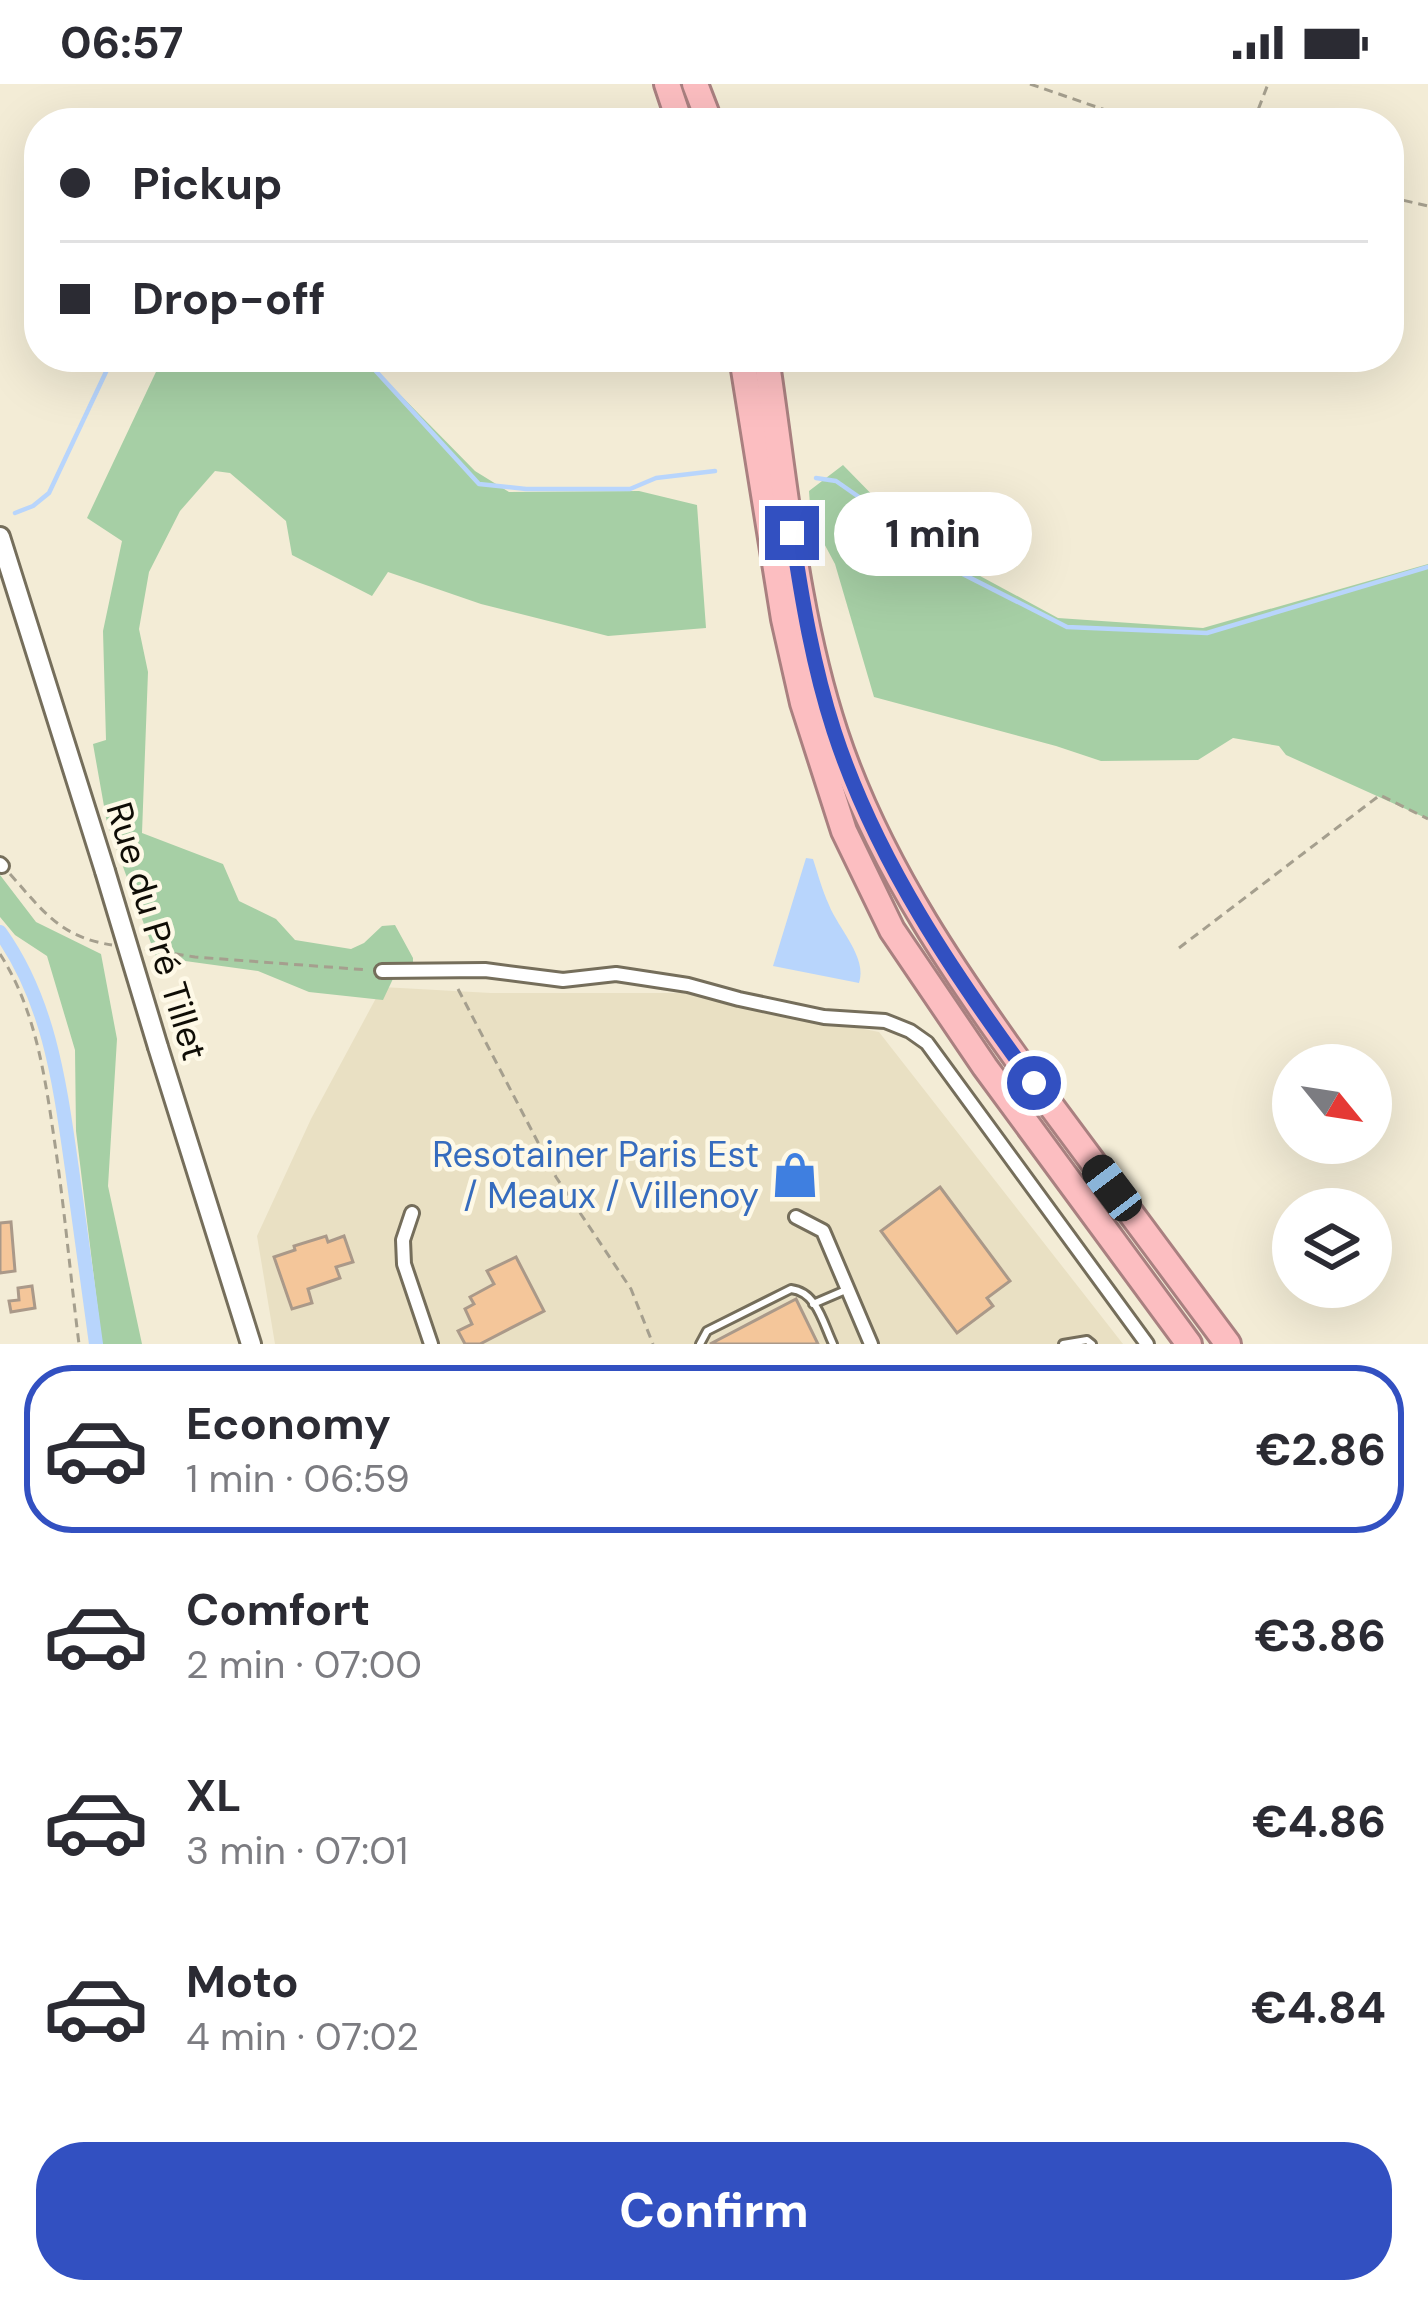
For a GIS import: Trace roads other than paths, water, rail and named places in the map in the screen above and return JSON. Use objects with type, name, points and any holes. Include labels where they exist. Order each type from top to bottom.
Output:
[{"type":"highway","points":[[744,372],[784,619],[803,703],[844,831],[892,930],[985,1067],[1189,1344]]},
{"type":"highway","points":[[768,372],[803,613],[836,735],[880,841],[960,978],[1009,1049],[1228,1344]]},
{"type":"street","name":"Rue du Pré Tillet","points":[[0,537],[251,1344]]},
{"type":"street","points":[[382,971],[485,970],[563,980],[616,974],[688,985],[824,1017],[885,1021],[910,1031],[927,1043],[1147,1344]]},
{"type":"street","points":[[412,1213],[403,1240],[404,1264],[431,1344]]},
{"type":"street","points":[[796,1217],[823,1231],[871,1344]]},
{"type":"lane","points":[[700,1344],[706,1331],[790,1289],[810,1296],[833,1344]]},
{"type":"lane","points":[[814,1304],[848,1289]]},
{"type":"lane","points":[[1064,1344],[1087,1340],[1092,1344]]},
{"type":"water","points":[[806,858],[813,859],[829,905],[856,953],[859,983],[773,966]]},
{"type":"waterway","points":[[15,513],[49,493],[106,372]]},
{"type":"waterway","points":[[377,372],[479,484],[630,489],[656,478],[715,471]]},
{"type":"waterway","points":[[816,478],[836,481],[919,539],[943,564],[1067,627],[1207,633],[1428,567]]},
{"type":"waterway","points":[[0,932],[31,987],[57,1076],[96,1344]]},
{"type":"place","name":"Resotainer Paris Est / Meaux / Villenoy","points":[[795,1175]]}]
